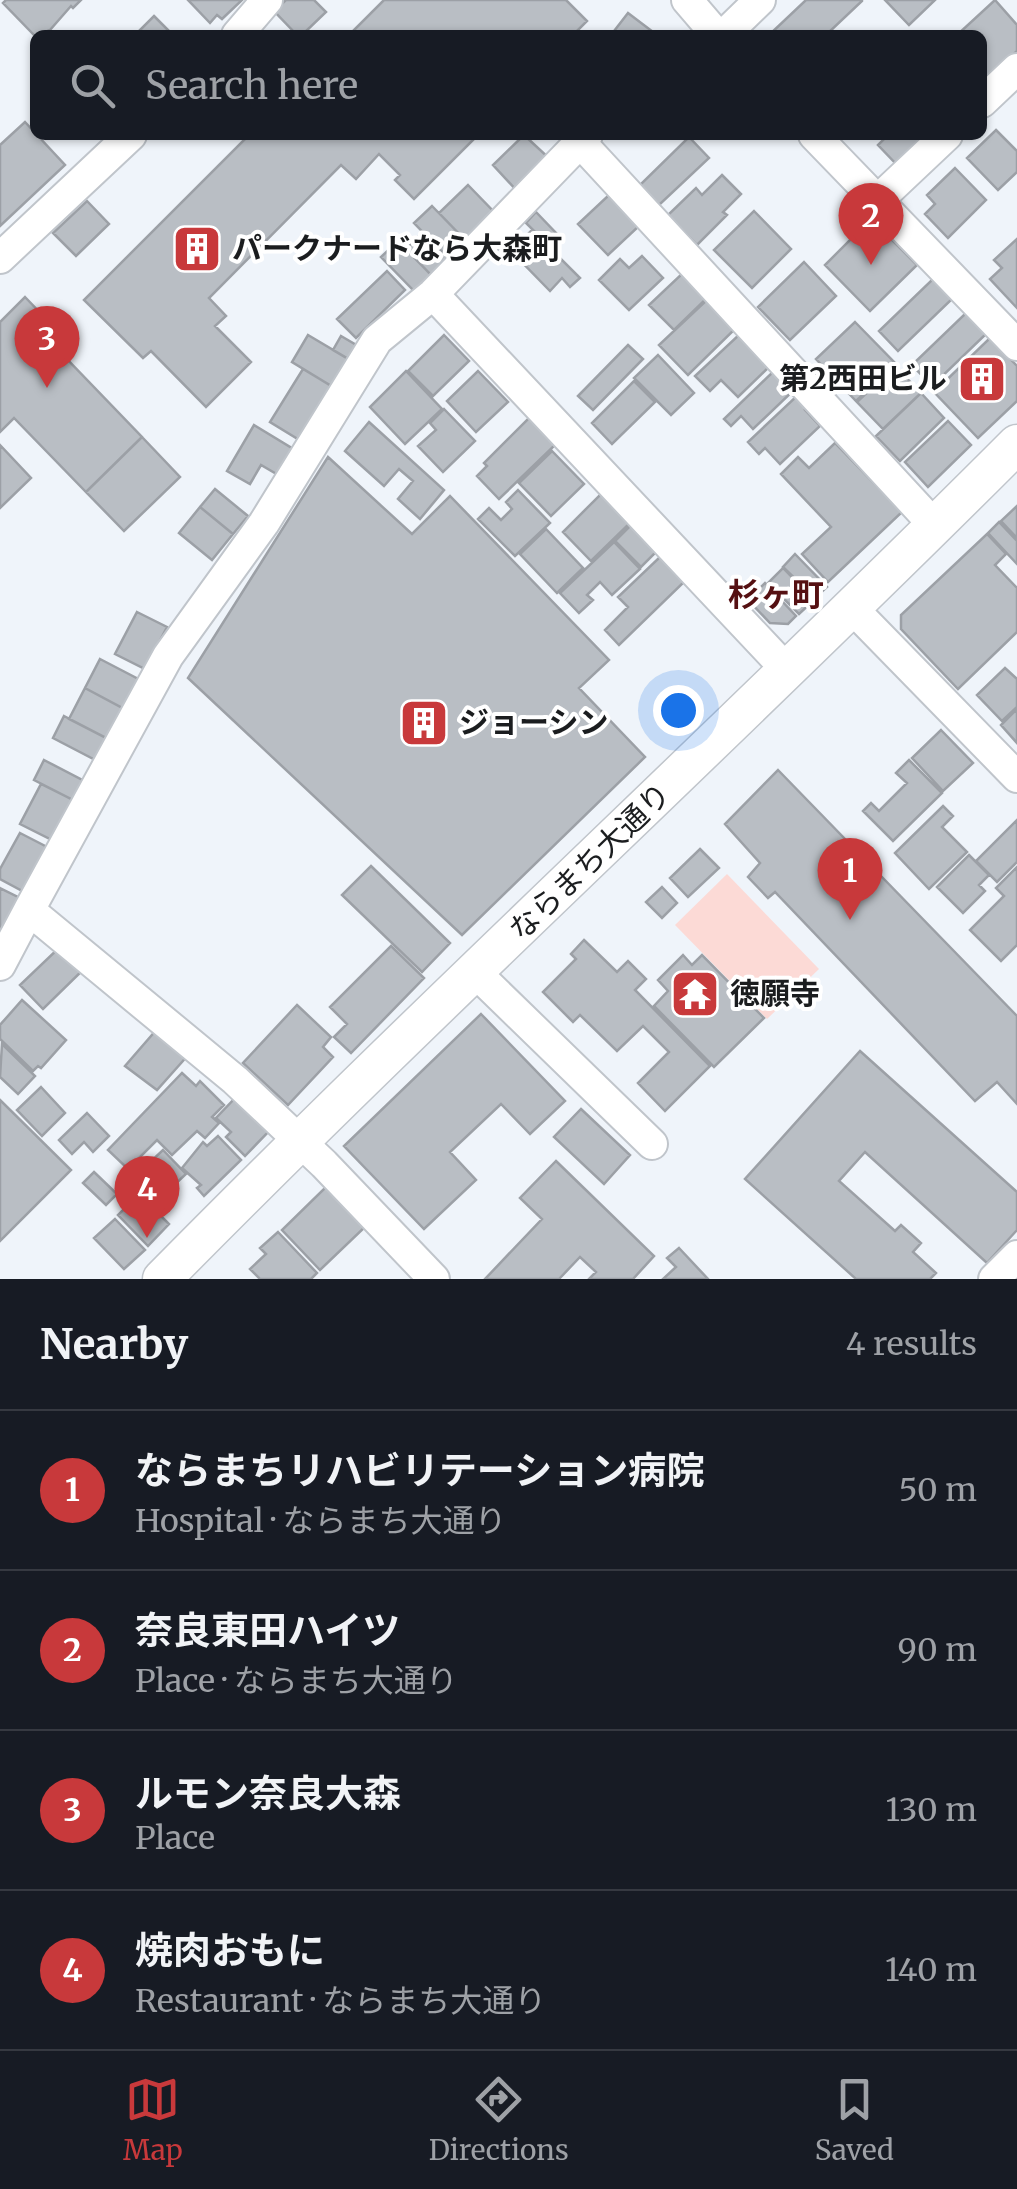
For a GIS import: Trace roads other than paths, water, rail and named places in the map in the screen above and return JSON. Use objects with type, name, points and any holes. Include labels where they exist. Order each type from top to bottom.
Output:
[{"type":"street","points":[[240,30],[267,0]]},
{"type":"street","points":[[702,24],[760,0]]},
{"type":"street","points":[[987,97],[1017,69]]},
{"type":"street","points":[[0,258],[126,140]]},
{"type":"street","points":[[0,964],[168,656],[264,523],[377,340],[433,294],[582,140]]},
{"type":"street","points":[[586,140],[936,526]]},
{"type":"street","points":[[819,140],[1017,344]]},
{"type":"street","points":[[878,200],[942,140]]},
{"type":"street","points":[[433,294],[786,670]]},
{"type":"street","name":"ならまち大通り","points":[[162,1279],[1017,444]]},
{"type":"street","points":[[851,608],[1017,778]]},
{"type":"street","points":[[29,910],[236,1080],[324,1164],[434,1279]]},
{"type":"street","points":[[475,972],[652,1144]]},
{"type":"street","points":[[994,1279],[1017,1256]]},
{"type":"place","name":"パークナードなら大森町","points":[[197,249]]},
{"type":"place","name":"奈良東田ハイツ","points":[[871,265]]},
{"type":"place","name":"第2西田ビル","points":[[982,379]]},
{"type":"place","name":"ルモン奈良大森","points":[[47,388]]},
{"type":"place","name":"ジョーシン","points":[[424,723]]},
{"type":"place","name":"ならまちリハビリテーション病院","points":[[850,920]]},
{"type":"place","name":"徳願寺","points":[[695,994]]},
{"type":"place","name":"焼肉おもに","points":[[147,1238]]},
{"type":"district","name":"杉ヶ町","points":[[776,595]]}]
